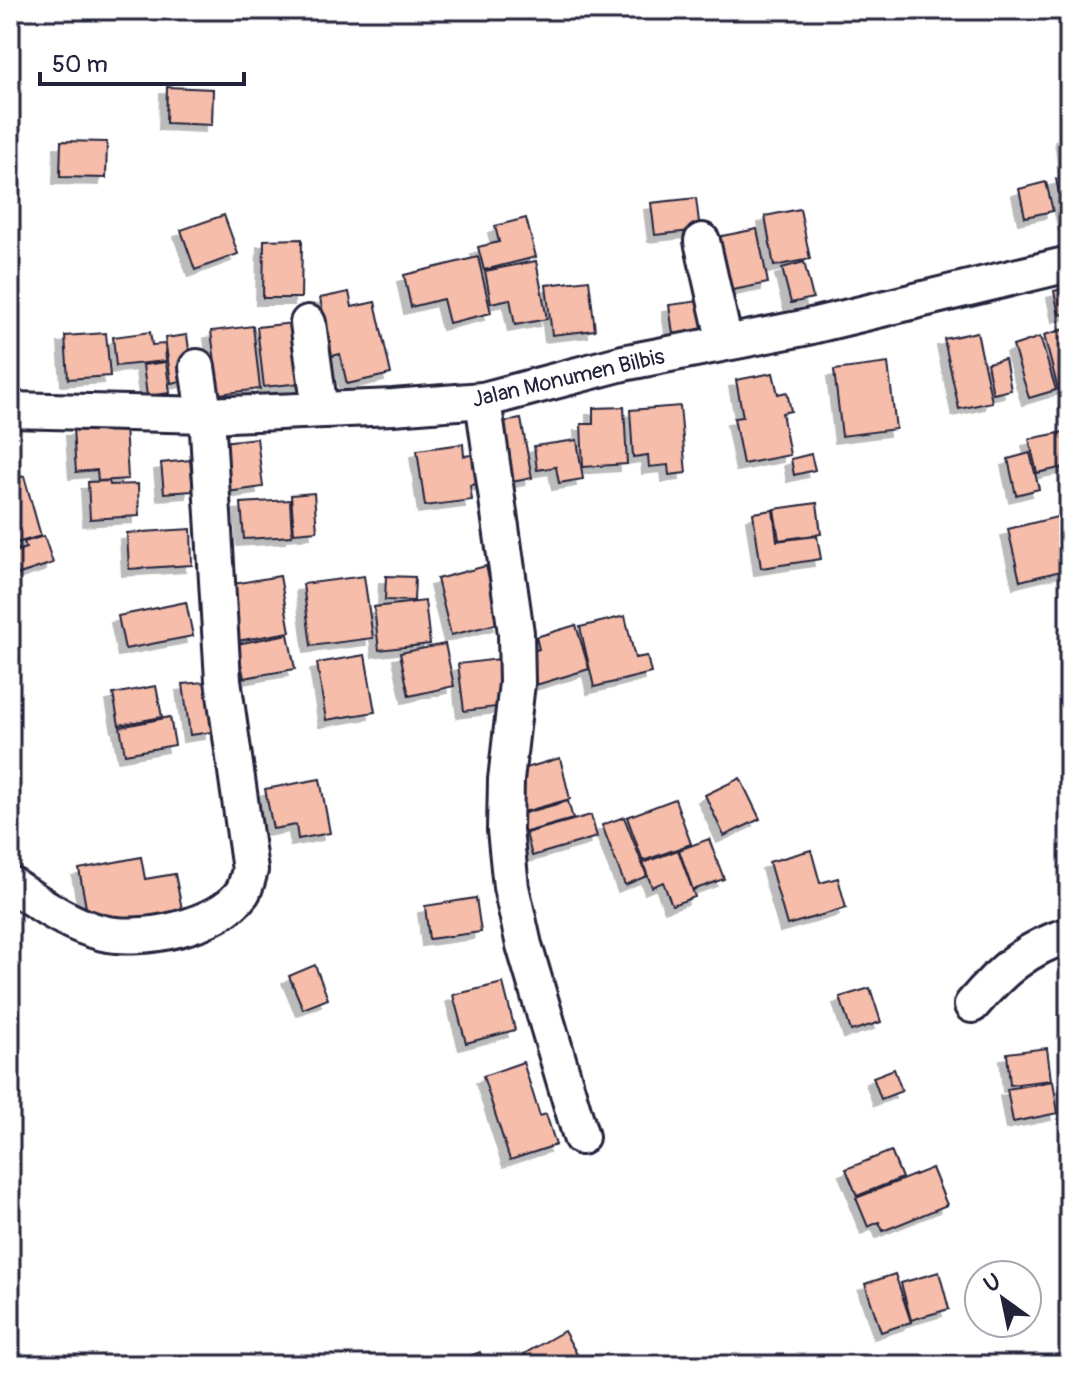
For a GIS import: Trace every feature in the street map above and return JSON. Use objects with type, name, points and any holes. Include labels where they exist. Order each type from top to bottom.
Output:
[{"type":"street","points":[[702,241],[725,343]]},
{"type":"street","name":"Jalan Monumen Bilbis","points":[[10,410],[202,394],[319,403],[483,400],[623,363],[833,321],[1069,264]]},
{"type":"street","points":[[308,323],[319,403]]},
{"type":"street","points":[[10,884],[59,916],[104,933],[163,933],[219,912],[242,892],[250,870],[223,680],[202,394],[143,401]]},
{"type":"street","points":[[483,400],[516,633],[517,683],[506,780],[505,830],[511,887],[524,945],[581,1137]]},
{"type":"street","points":[[972,1005],[1009,964],[1038,946],[1069,935]]},
{"type":"building","points":[[167,87],[213,89],[212,125],[166,123]]},
{"type":"building","points":[[1069,133],[1069,174],[1067,174],[1062,134]]},
{"type":"building","points":[[61,141],[107,142],[106,178],[60,177]]},
{"type":"building","points":[[1069,176],[1069,234],[1068,234],[1056,179]]},
{"type":"building","points":[[1046,182],[1053,211],[1025,217],[1019,189]]},
{"type":"building","points":[[696,198],[700,230],[655,235],[651,203]]},
{"type":"building","points":[[800,209],[810,259],[774,266],[765,216]]},
{"type":"building","points":[[224,215],[238,254],[195,270],[181,230]]},
{"type":"building","points":[[526,218],[536,257],[484,270],[478,247],[499,242],[495,226]]},
{"type":"building","points":[[757,229],[768,283],[718,293],[707,239]]},
{"type":"building","points":[[302,239],[301,298],[263,298],[264,240]]},
{"type":"building","points":[[478,257],[491,313],[449,323],[443,299],[411,307],[404,275]]},
{"type":"building","points":[[536,261],[547,319],[515,325],[510,299],[491,303],[485,271]]},
{"type":"building","points":[[804,262],[813,298],[791,303],[782,268]]},
{"type":"building","points":[[589,280],[595,330],[552,335],[546,285]]},
{"type":"building","points":[[1069,287],[1069,313],[1059,315],[1054,291]]},
{"type":"building","points":[[349,292],[352,307],[375,302],[391,374],[347,384],[340,354],[332,356],[320,298]]},
{"type":"building","points":[[707,300],[711,329],[673,334],[669,305]]},
{"type":"building","points":[[303,322],[310,382],[264,387],[257,327]]},
{"type":"building","points":[[253,326],[260,389],[219,394],[211,331]]},
{"type":"building","points":[[1069,328],[1069,387],[1058,389],[1044,335]]},
{"type":"building","points":[[150,332],[152,345],[165,344],[166,361],[116,366],[113,337]]},
{"type":"building","points":[[977,332],[992,402],[959,409],[944,339]]},
{"type":"building","points":[[106,333],[110,376],[68,379],[65,336]]},
{"type":"building","points":[[187,335],[193,379],[171,383],[165,338]]},
{"type":"building","points":[[1040,337],[1056,390],[1029,398],[1013,346]]},
{"type":"building","points":[[1005,359],[1011,390],[993,394],[987,363]]},
{"type":"building","points":[[166,362],[170,393],[147,396],[143,365]]},
{"type":"building","points":[[888,363],[896,429],[842,436],[834,370]]},
{"type":"building","points":[[773,373],[778,394],[787,392],[791,411],[782,413],[790,455],[743,464],[734,418],[743,417],[736,380]]},
{"type":"building","points":[[680,406],[686,473],[669,475],[668,465],[649,467],[648,455],[633,457],[630,410]]},
{"type":"building","points":[[624,407],[627,464],[583,467],[581,424],[593,424],[593,408]]},
{"type":"building","points":[[521,419],[532,478],[502,484],[491,424]]},
{"type":"building","points":[[125,425],[128,479],[98,481],[97,470],[76,472],[73,429]]},
{"type":"building","points":[[1069,431],[1069,466],[1037,473],[1029,439]]},
{"type":"building","points":[[257,438],[263,487],[227,492],[222,442]]},
{"type":"building","points":[[577,440],[583,479],[559,483],[556,467],[537,470],[534,446]]},
{"type":"building","points":[[463,444],[464,456],[479,454],[483,483],[470,485],[472,500],[425,506],[417,450]]},
{"type":"building","points":[[1030,453],[1039,489],[1016,495],[1008,459]]},
{"type":"building","points":[[811,454],[815,470],[794,475],[791,459]]},
{"type":"building","points":[[190,460],[193,491],[164,493],[161,463]]},
{"type":"building","points":[[24,476],[41,536],[16,543],[10,521],[10,480]]},
{"type":"building","points":[[109,481],[110,485],[138,484],[139,516],[90,519],[88,482]]},
{"type":"building","points":[[314,493],[317,531],[294,533],[291,495]]},
{"type":"building","points":[[290,500],[292,536],[244,539],[241,503]]},
{"type":"building","points":[[817,503],[821,534],[779,540],[774,509]]},
{"type":"building","points":[[773,510],[777,541],[817,536],[821,559],[761,568],[753,513]]},
{"type":"building","points":[[1069,514],[1069,569],[1020,581],[1008,529]]},
{"type":"building","points":[[10,524],[18,550],[10,552]]},
{"type":"building","points":[[191,529],[192,565],[129,569],[127,533]]},
{"type":"building","points":[[44,536],[53,563],[10,577],[10,553],[26,548],[24,542]]},
{"type":"building","points":[[486,566],[500,623],[451,635],[437,579]]},
{"type":"building","points":[[280,576],[290,632],[237,641],[227,585]]},
{"type":"building","points":[[364,576],[373,638],[311,646],[303,584]]},
{"type":"building","points":[[386,576],[415,577],[414,601],[385,600]]},
{"type":"building","points":[[425,601],[430,644],[379,650],[374,607]]},
{"type":"building","points":[[186,602],[193,636],[125,649],[118,616]]},
{"type":"building","points":[[625,616],[635,658],[647,656],[651,673],[594,687],[580,627]]},
{"type":"building","points":[[576,625],[589,669],[536,685],[526,653],[539,649],[536,637]]},
{"type":"building","points":[[288,634],[295,669],[244,678],[237,644]]},
{"type":"building","points":[[445,644],[454,686],[409,696],[400,653]]},
{"type":"building","points":[[365,655],[375,712],[326,720],[317,663]]},
{"type":"building","points":[[499,659],[504,706],[464,711],[458,664]]},
{"type":"building","points":[[205,682],[212,732],[190,735],[183,684]]},
{"type":"building","points":[[156,686],[162,717],[119,725],[113,694]]},
{"type":"building","points":[[170,717],[175,745],[125,754],[120,727]]},
{"type":"building","points":[[560,758],[570,799],[520,813],[509,773]]},
{"type":"building","points":[[740,778],[760,819],[724,836],[705,795]]},
{"type":"building","points":[[320,779],[330,833],[298,839],[296,825],[273,829],[265,789]]},
{"type":"building","points":[[675,799],[691,844],[643,861],[627,817]]},
{"type":"building","points":[[568,801],[573,819],[519,834],[514,816]]},
{"type":"building","points":[[591,815],[597,837],[532,856],[526,833]]},
{"type":"building","points":[[624,817],[647,876],[625,885],[602,825]]},
{"type":"building","points":[[709,839],[724,879],[693,890],[679,850]]},
{"type":"building","points":[[678,850],[695,897],[672,905],[663,882],[652,887],[643,863]]},
{"type":"building","points":[[811,850],[820,883],[838,878],[846,908],[787,925],[769,862]]},
{"type":"building","points":[[141,857],[145,879],[175,874],[184,919],[89,924],[79,869]]},
{"type":"building","points":[[476,898],[481,932],[429,939],[425,906]]},
{"type":"building","points":[[315,965],[328,999],[303,1009],[289,976]]},
{"type":"building","points":[[503,983],[515,1030],[466,1043],[453,995]]},
{"type":"building","points":[[870,988],[881,1022],[851,1031],[840,997]]},
{"type":"building","points":[[1047,1048],[1051,1080],[1010,1085],[1007,1053]]},
{"type":"building","points":[[523,1062],[540,1116],[546,1114],[556,1145],[510,1160],[483,1076]]},
{"type":"building","points":[[894,1069],[902,1091],[881,1099],[873,1077]]},
{"type":"building","points":[[1053,1081],[1058,1113],[1013,1122],[1007,1089]]},
{"type":"building","points":[[891,1151],[902,1178],[857,1196],[846,1169]]},
{"type":"building","points":[[932,1168],[947,1205],[883,1231],[879,1222],[868,1227],[856,1198]]},
{"type":"building","points":[[939,1272],[949,1309],[911,1320],[901,1283]]},
{"type":"building","points":[[895,1274],[911,1322],[881,1332],[865,1284]]},
{"type":"building","points":[[564,1331],[583,1365],[530,1365],[524,1354]]},
{"type":"building","points":[[480,1352],[485,1365],[447,1365]]}]
